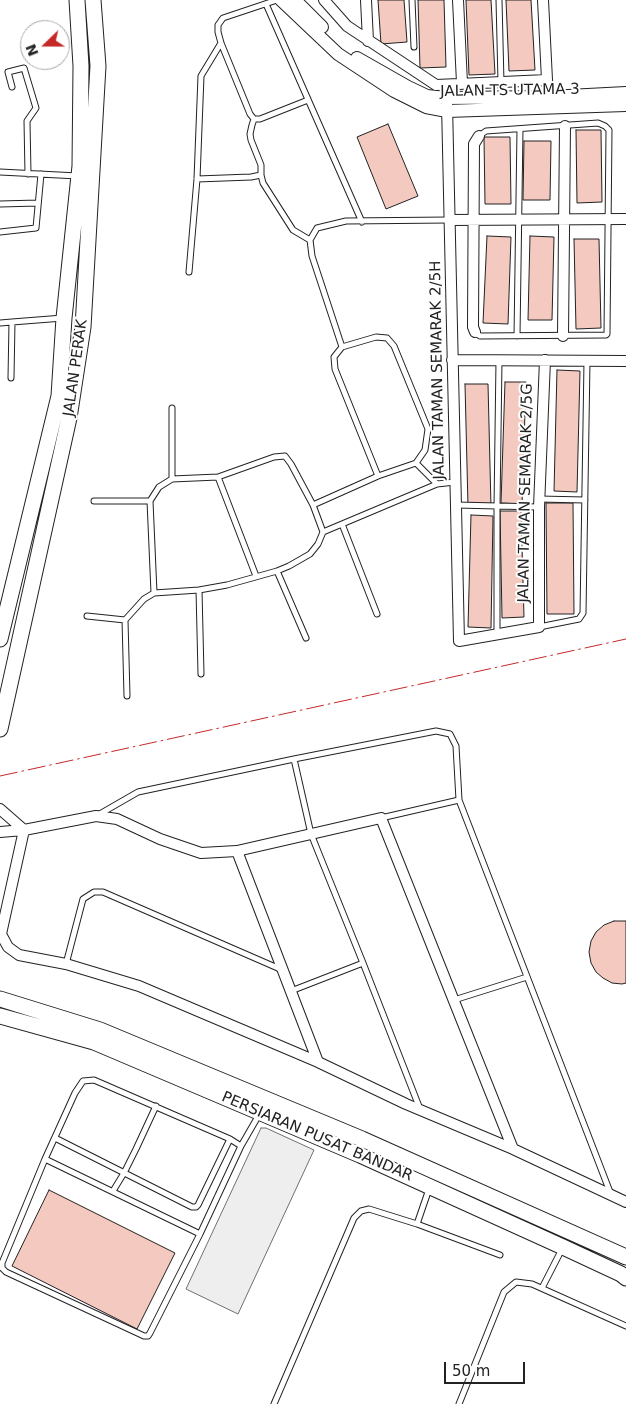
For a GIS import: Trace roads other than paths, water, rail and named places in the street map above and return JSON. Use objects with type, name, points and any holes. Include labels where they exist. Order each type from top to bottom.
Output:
[{"type":"main road","name":"JALAN PERAK","points":[[0,639],[59,396],[64,318],[79,176],[81,66],[76,0]]},
{"type":"main road","name":"JALAN PERAK","points":[[0,729],[2,707],[69,418],[83,328],[98,66],[93,0]]},
{"type":"main road","name":"PERSIARAN PUSAT BANDAR","points":[[0,999],[100,1030],[362,1139],[626,1257]]},
{"type":"main road","name":"PERSIARAN PUSAT BANDAR","points":[[0,1016],[94,1042],[430,1186],[626,1278]]},
{"type":"street","name":"JALAN TS UTAMA 3","points":[[279,0],[338,54],[394,91],[426,107],[447,112],[626,105]]},
{"type":"street","name":"JALAN TS UTAMA 3","points":[[296,0],[348,52],[427,96],[446,98],[549,97],[626,93]]},
{"type":"street","points":[[324,0],[346,26],[436,85],[547,80]]},
{"type":"street","points":[[366,0],[368,41]]},
{"type":"street","points":[[458,0],[462,83]]},
{"type":"street","points":[[543,0],[549,97]]},
{"type":"street","name":"JALAN TAMAN SEMARAK 2/5H","points":[[446,98],[459,641],[497,634]]},
{"type":"street","points":[[564,336],[565,126]]},
{"type":"street","points":[[474,332],[474,144],[479,136]]},
{"type":"street","points":[[449,220],[626,219]]},
{"type":"street","points":[[452,360],[626,361]]},
{"type":"street","name":"JALAN TAMAN SEMARAK 2/5G","points":[[539,627],[539,503],[544,360]]},
{"type":"street","points":[[497,634],[539,627]]},
{"type":"street","points":[[0,809],[24,830]]},
{"type":"street","points":[[0,832],[24,830],[96,816],[117,819],[160,839],[201,853],[237,850],[382,818],[512,1149]]},
{"type":"street","points":[[24,830],[1,934],[8,947],[19,955],[66,964],[139,986],[318,1062],[626,1202]]},
{"type":"street","points":[[237,850],[318,1062]]},
{"type":"lane","points":[[254,119],[250,114],[221,43],[218,25],[224,18],[279,0]]},
{"type":"lane","points":[[412,0],[414,48]]},
{"type":"lane","points":[[499,0],[502,82]]},
{"type":"lane","points":[[266,4],[362,222]]},
{"type":"lane","points":[[189,272],[197,179],[201,76],[221,43]]},
{"type":"lane","points":[[12,87],[8,72],[24,68],[36,108],[27,121],[28,174]]},
{"type":"lane","points":[[254,119],[308,100]]},
{"type":"lane","points":[[254,119],[250,134],[261,165],[263,183],[293,230],[310,240]]},
{"type":"lane","points":[[474,332],[480,336],[607,334],[609,130],[598,123],[486,131],[479,136]]},
{"type":"lane","points":[[517,336],[520,129]]},
{"type":"lane","points":[[0,172],[79,176]]},
{"type":"lane","points":[[0,232],[36,228],[41,174]]},
{"type":"lane","points":[[197,179],[251,178],[261,176]]},
{"type":"lane","points":[[0,204],[38,203]]},
{"type":"lane","points":[[342,347],[312,256],[310,240],[317,228],[346,221],[449,220]]},
{"type":"lane","points":[[0,323],[64,318]]},
{"type":"lane","points":[[11,378],[12,322]]},
{"type":"lane","points":[[313,505],[378,476],[416,463],[425,450],[428,429],[394,346],[387,338],[376,337],[342,347],[334,357],[335,369],[378,476]]},
{"type":"lane","points":[[497,634],[499,360]]},
{"type":"lane","points":[[539,627],[579,619],[582,616],[587,361]]},
{"type":"lane","points":[[172,408],[172,480]]},
{"type":"lane","points":[[127,696],[125,620],[144,599],[154,593],[199,590],[227,585],[277,571],[310,554],[318,544],[323,532],[313,505],[285,456],[274,457],[218,477],[172,480],[159,487],[150,501],[154,593]]},
{"type":"lane","points":[[416,463],[437,484]]},
{"type":"lane","points":[[218,477],[256,576]]},
{"type":"lane","points":[[323,532],[437,484],[455,482]]},
{"type":"lane","points":[[456,505],[497,507],[585,500]]},
{"type":"lane","points":[[94,501],[150,501]]},
{"type":"lane","points":[[342,524],[376,614]]},
{"type":"lane","points":[[277,571],[306,638]]},
{"type":"lane","points":[[199,590],[201,674]]},
{"type":"lane","points":[[87,616],[125,620]]},
{"type":"lane","points":[[96,816],[138,792],[436,731],[450,734],[456,746],[458,800],[611,1195]]},
{"type":"lane","points":[[294,759],[311,834],[420,1110]]},
{"type":"lane","points":[[382,818],[458,800]]},
{"type":"lane","points":[[66,964],[83,899],[94,892],[103,892],[283,970]]},
{"type":"lane","points":[[291,991],[363,963]]},
{"type":"lane","points":[[454,1000],[528,977]]},
{"type":"lane","points":[[241,1146],[156,1106],[94,1080],[83,1081],[75,1093],[45,1159],[2,1263],[2,1268],[6,1272],[144,1336],[148,1336],[200,1234],[241,1146],[260,1113]]},
{"type":"lane","points":[[113,1191],[124,1173],[156,1106]]},
{"type":"lane","points":[[55,1138],[196,1207],[230,1140]]},
{"type":"lane","points":[[45,1159],[200,1234]]},
{"type":"lane","points":[[416,1224],[430,1186]]},
{"type":"lane","points":[[274,1404],[354,1218],[361,1211],[369,1209],[416,1224],[500,1256]]},
{"type":"lane","points":[[542,1288],[563,1247]]},
{"type":"lane","points":[[459,1404],[504,1292],[516,1282],[532,1284],[542,1288],[626,1326]]}]
